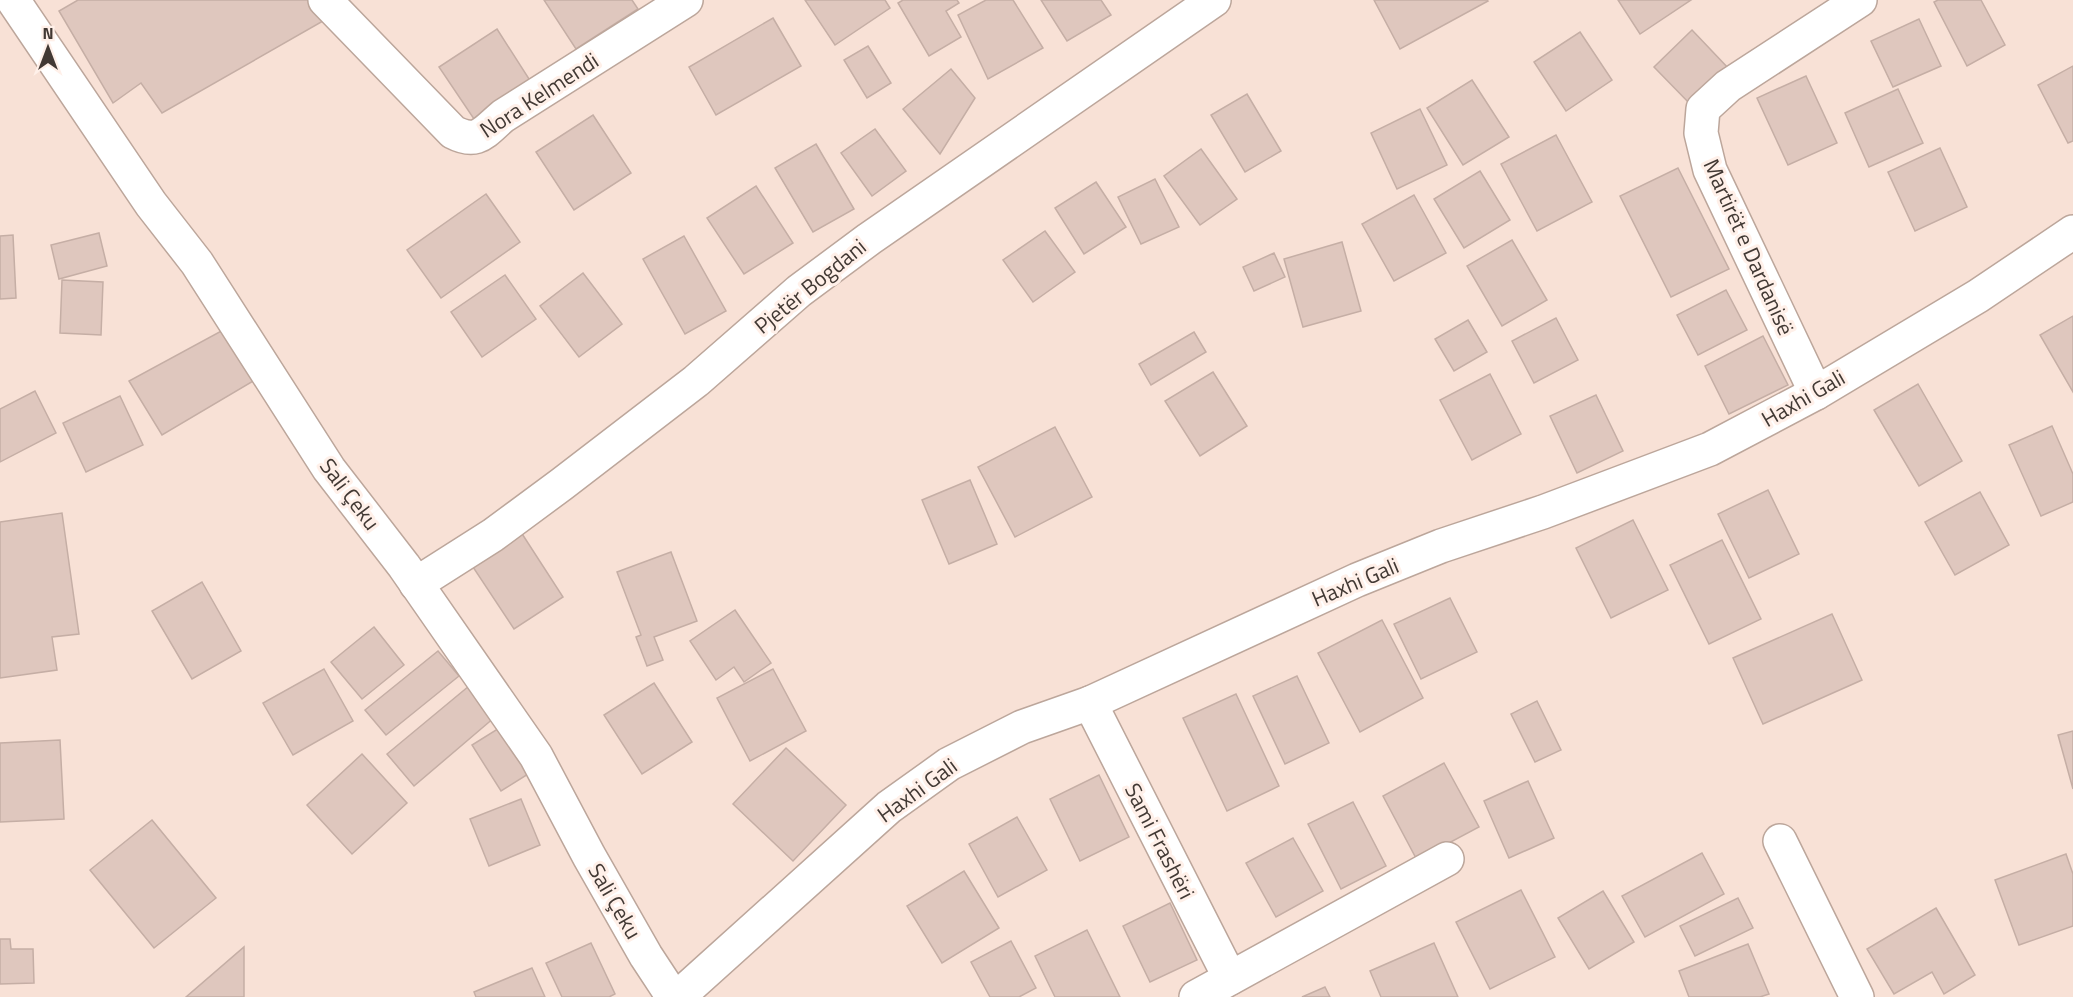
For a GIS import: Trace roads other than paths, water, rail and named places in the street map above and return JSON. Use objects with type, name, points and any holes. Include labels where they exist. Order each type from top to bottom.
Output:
[{"type":"street","name":"Sali Çeku","points":[[12,0],[152,204],[197,263],[329,469],[416,584],[536,756],[594,865],[676,997]]},
{"type":"street","name":"Nora Kelmendi","points":[[325,0],[453,132],[470,139],[480,136],[503,116],[686,0]]},
{"type":"street","name":"Pjetër Bogdani","points":[[416,584],[493,535],[562,484],[696,381],[799,291],[869,239],[1214,0]]},
{"type":"street","name":"Martirët e Dardanisë","points":[[1816,393],[1710,170],[1701,133],[1703,109],[1728,86],[1860,0]]},
{"type":"street","name":"Haxhi Gali","points":[[676,997],[889,807],[949,764],[1022,727],[1090,703],[1233,635],[1367,576],[1441,546],[1543,512],[1710,449],[1816,393],[1978,296],[2073,232]]},
{"type":"street","name":"Sami Frashëri","points":[[1090,703],[1230,978]]},
{"type":"street","points":[[1780,841],[1857,997]]},
{"type":"street","points":[[1196,997],[1447,859]]}]
